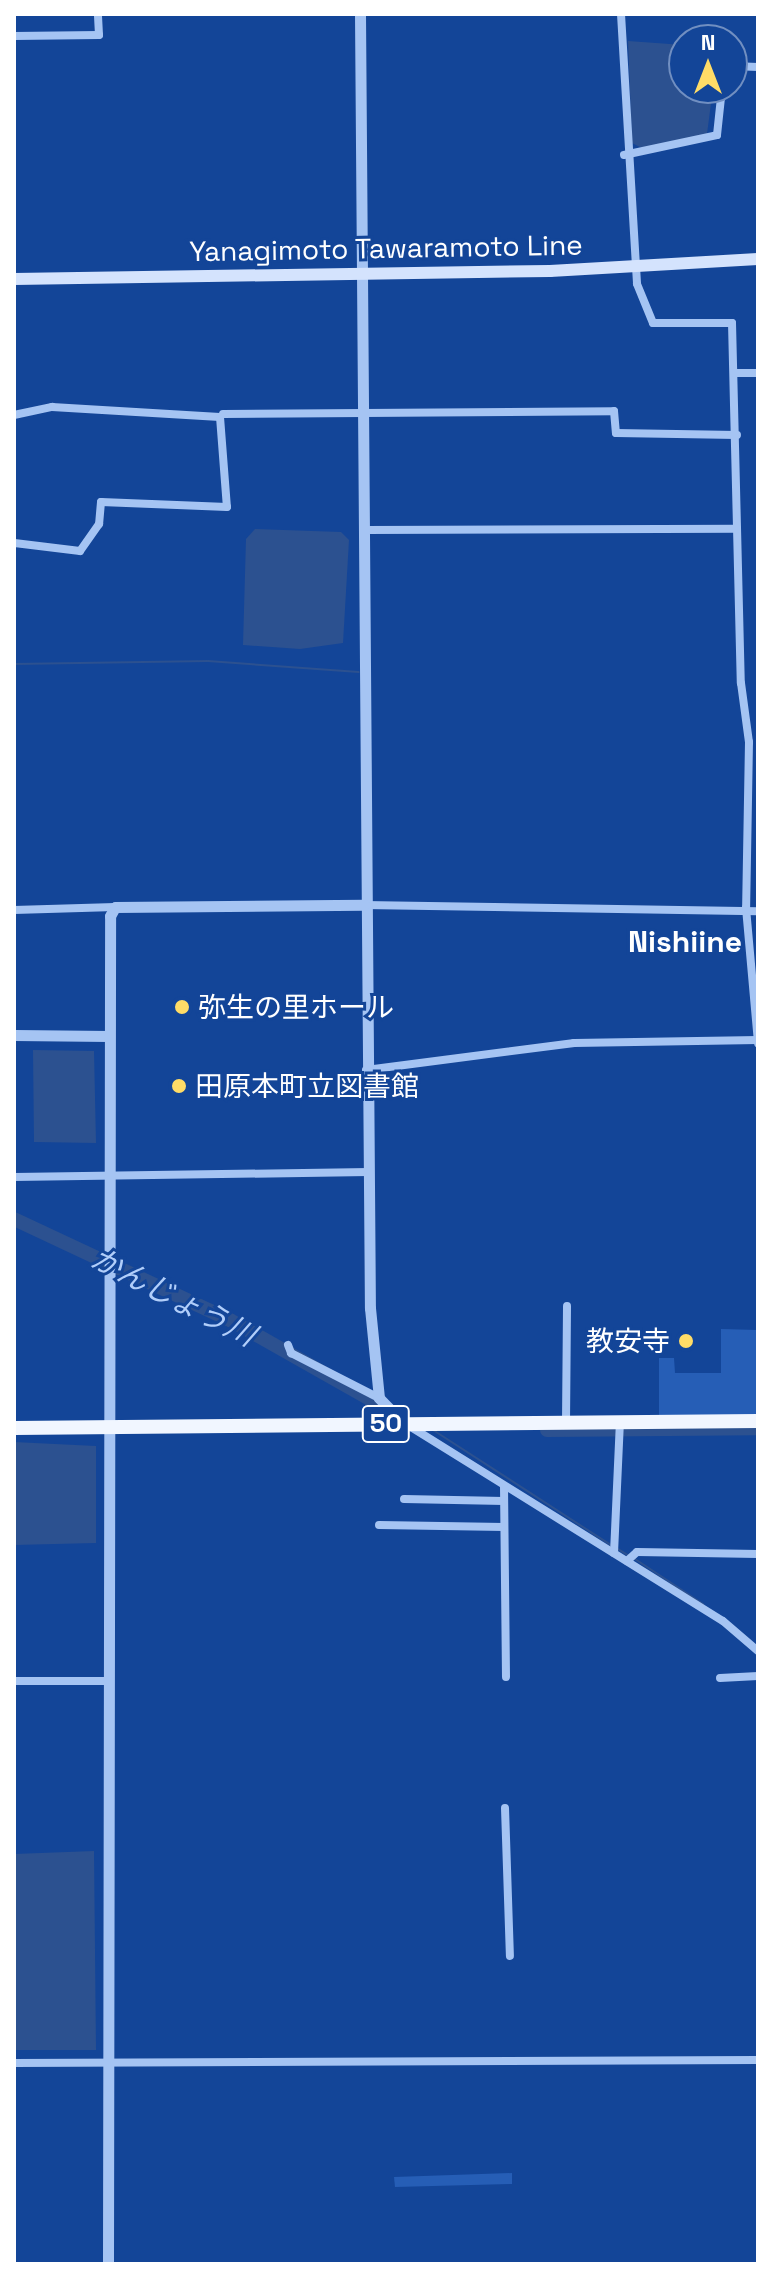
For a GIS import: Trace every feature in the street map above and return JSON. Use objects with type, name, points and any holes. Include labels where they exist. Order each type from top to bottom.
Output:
[{"type":"main road","name":"Yanagimoto Tawaramoto Line","points":[[14,279],[632,266],[758,259]]},
{"type":"main road","name":"50","points":[[14,1428],[566,1422],[619,1427],[758,1421]]},
{"type":"street","points":[[14,36],[99,35],[98,14]]},
{"type":"street","points":[[360,14],[366,409],[365,1070],[379,1398],[384,1411],[627,1561],[758,1651]]},
{"type":"street","points":[[365,1070],[574,1043],[758,1042],[746,908],[749,742],[737,529],[732,323],[653,323],[632,266],[624,155],[621,14]]},
{"type":"street","points":[[624,155],[717,135],[720,104]]},
{"type":"street","points":[[734,373],[758,373]]},
{"type":"street","points":[[14,415],[52,407],[220,417],[227,507],[101,502],[99,524],[80,551],[14,543]]},
{"type":"street","points":[[223,414],[366,409],[614,411],[616,433],[737,435]]},
{"type":"street","points":[[366,530],[737,529]]},
{"type":"street","points":[[14,910],[364,905],[746,908],[758,911]]},
{"type":"street","points":[[108,2264],[105,1427],[109,1036],[115,907]]},
{"type":"street","points":[[14,1035],[109,1036]]},
{"type":"street","points":[[14,1177],[369,1172]]},
{"type":"street","points":[[566,1422],[567,1306]]},
{"type":"street","points":[[288,1345],[291,1353],[379,1398]]},
{"type":"street","points":[[614,1553],[619,1427]]},
{"type":"street","points":[[504,1486],[506,1677]]},
{"type":"street","points":[[404,1499],[504,1501]]},
{"type":"street","points":[[379,1525],[504,1527]]},
{"type":"street","points":[[627,1561],[637,1552],[758,1554]]},
{"type":"street","points":[[720,1678],[758,1676]]},
{"type":"street","points":[[14,1681],[104,1681]]},
{"type":"street","points":[[505,1808],[510,1956]]},
{"type":"street","points":[[14,2063],[758,2060]]},
{"type":"shaded area","points":[[628,41],[668,44],[668,104],[711,104],[707,134],[642,148],[632,143]]},
{"type":"shaded area","points":[[255,529],[341,532],[349,540],[343,643],[300,649],[243,645],[246,539]]},
{"type":"shaded area","points":[[33,1050],[94,1051],[96,1143],[34,1142]]},
{"type":"shaded area","points":[[721,1329],[757,1330],[757,1418],[659,1418],[659,1358],[674,1358],[675,1373],[721,1373]]},
{"type":"shaded area","points":[[14,1442],[96,1446],[96,1543],[14,1545]]},
{"type":"shaded area","points":[[94,1851],[96,2050],[14,2050],[14,1854]]},
{"type":"shaded area","points":[[512,2173],[512,2184],[395,2187],[394,2177]]},
{"type":"waterway","points":[[14,664],[208,661],[359,672]]},
{"type":"waterway","name":"かんじょう川","points":[[14,1219],[230,1320],[373,1401]]},
{"type":"waterway","name":"かんじょう川","points":[[547,1430],[758,1428]]},
{"type":"waterway","points":[[433,1430],[612,1546]]},
{"type":"waterway","points":[[618,1549],[629,1556]]},
{"type":"waterway","points":[[635,1559],[703,1604]]},
{"type":"place","name":"弥生の里ホール","points":[[182,1007]]},
{"type":"place","name":"田原本町立図書館","points":[[179,1086]]},
{"type":"place","name":"教安寺","points":[[686,1341]]},
{"type":"district","name":"Nishiine","points":[[685,942]]}]
